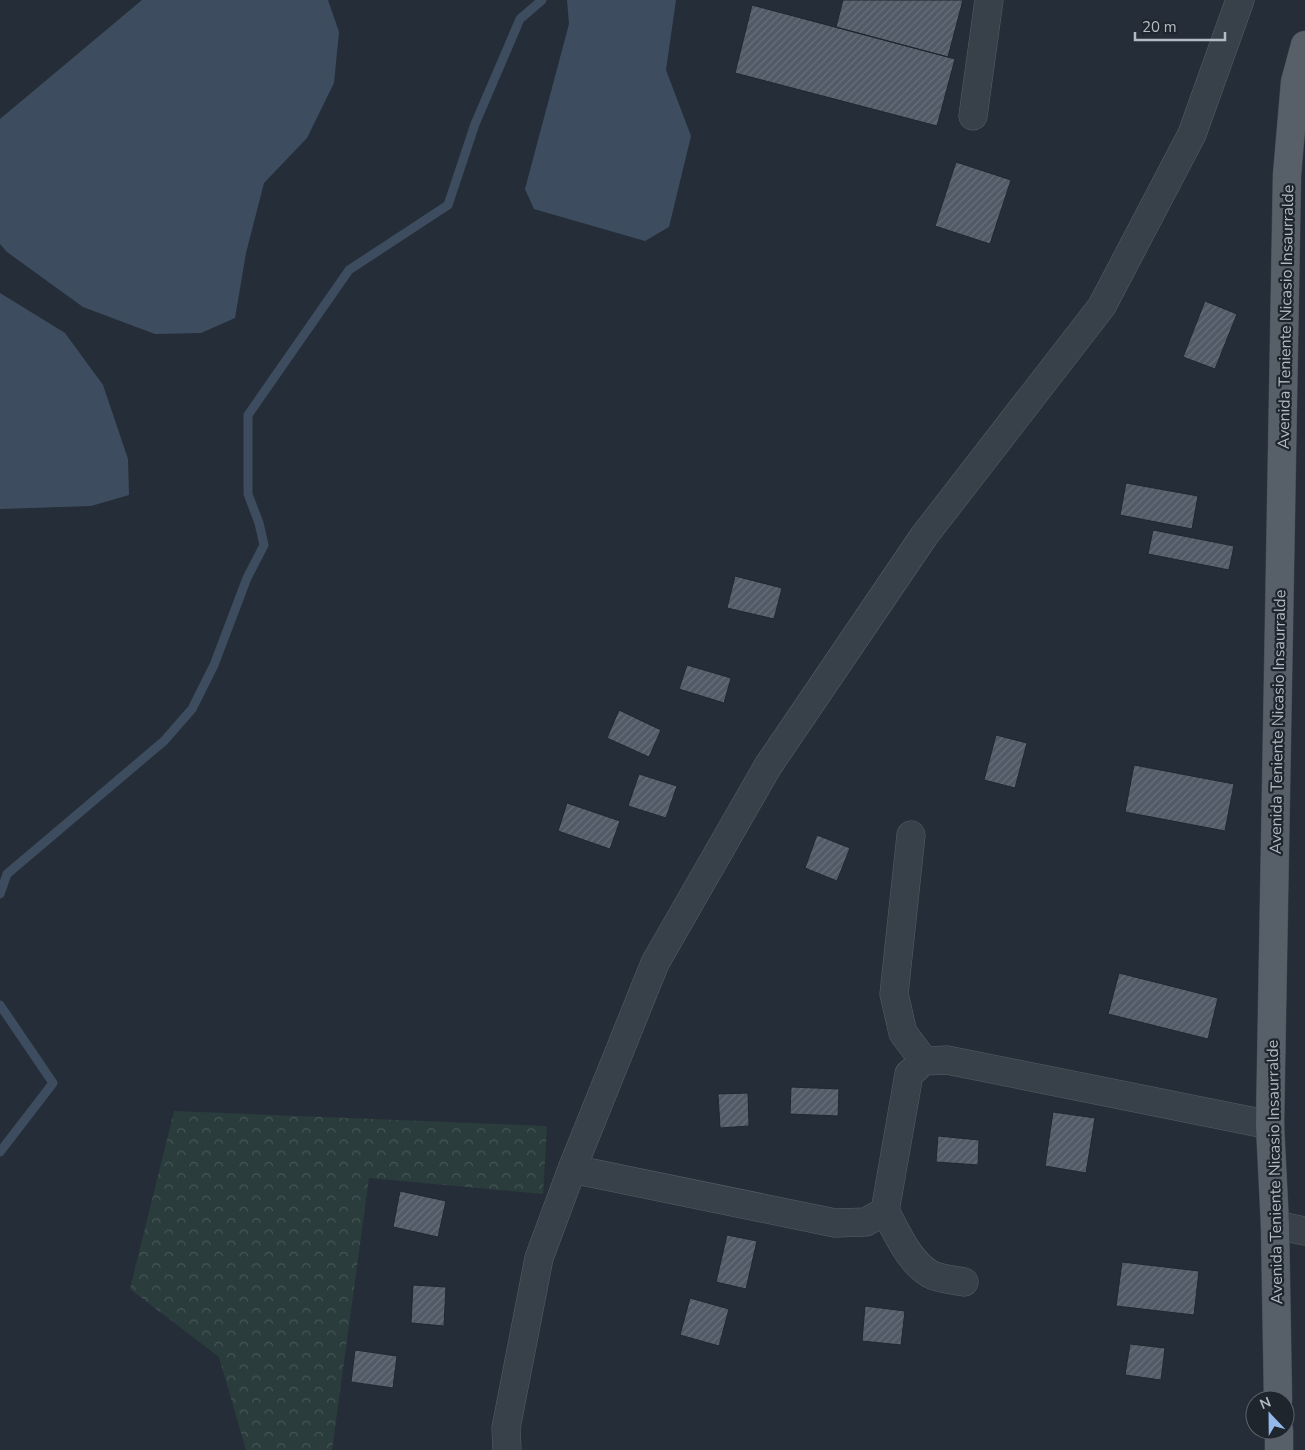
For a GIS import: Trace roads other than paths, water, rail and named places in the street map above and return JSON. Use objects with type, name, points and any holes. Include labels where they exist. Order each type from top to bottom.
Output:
[{"type":"main road","name":"Avenida Teniente Nicasio Insaurralde","points":[[1278,1390],[1275,1225],[1270,1125],[1287,175],[1294,82],[1305,45]]},
{"type":"street","points":[[973,116],[989,0]]},
{"type":"street","points":[[507,1450],[506,1428],[538,1258],[656,963],[768,766],[924,536],[1102,306],[1192,134],[1240,0]]},
{"type":"street","points":[[911,835],[894,994],[903,1033],[924,1061]]},
{"type":"street","points":[[964,1282],[931,1274],[917,1263],[885,1211],[909,1074],[924,1061],[947,1060],[1270,1125]]},
{"type":"street","points":[[572,1170],[835,1223],[866,1222],[885,1211]]},
{"type":"street","points":[[1275,1225],[1305,1231]]},
{"type":"water","points":[[142,0],[328,0],[339,32],[334,83],[307,138],[264,183],[246,253],[235,318],[201,333],[155,334],[83,307],[7,252],[0,244],[0,119]]},
{"type":"water","points":[[567,0],[676,0],[666,70],[691,136],[669,227],[645,241],[534,209],[525,189],[569,24]]},
{"type":"water","points":[[0,293],[65,333],[103,385],[128,459],[129,495],[91,506],[0,509]]},
{"type":"waterway","points":[[0,894],[7,874],[164,741],[192,709],[214,665],[247,578],[264,545],[259,523],[248,494],[248,415],[349,270],[448,205],[475,124],[520,19],[542,0]]},
{"type":"waterway","points":[[0,1005],[53,1083],[0,1152]]}]
